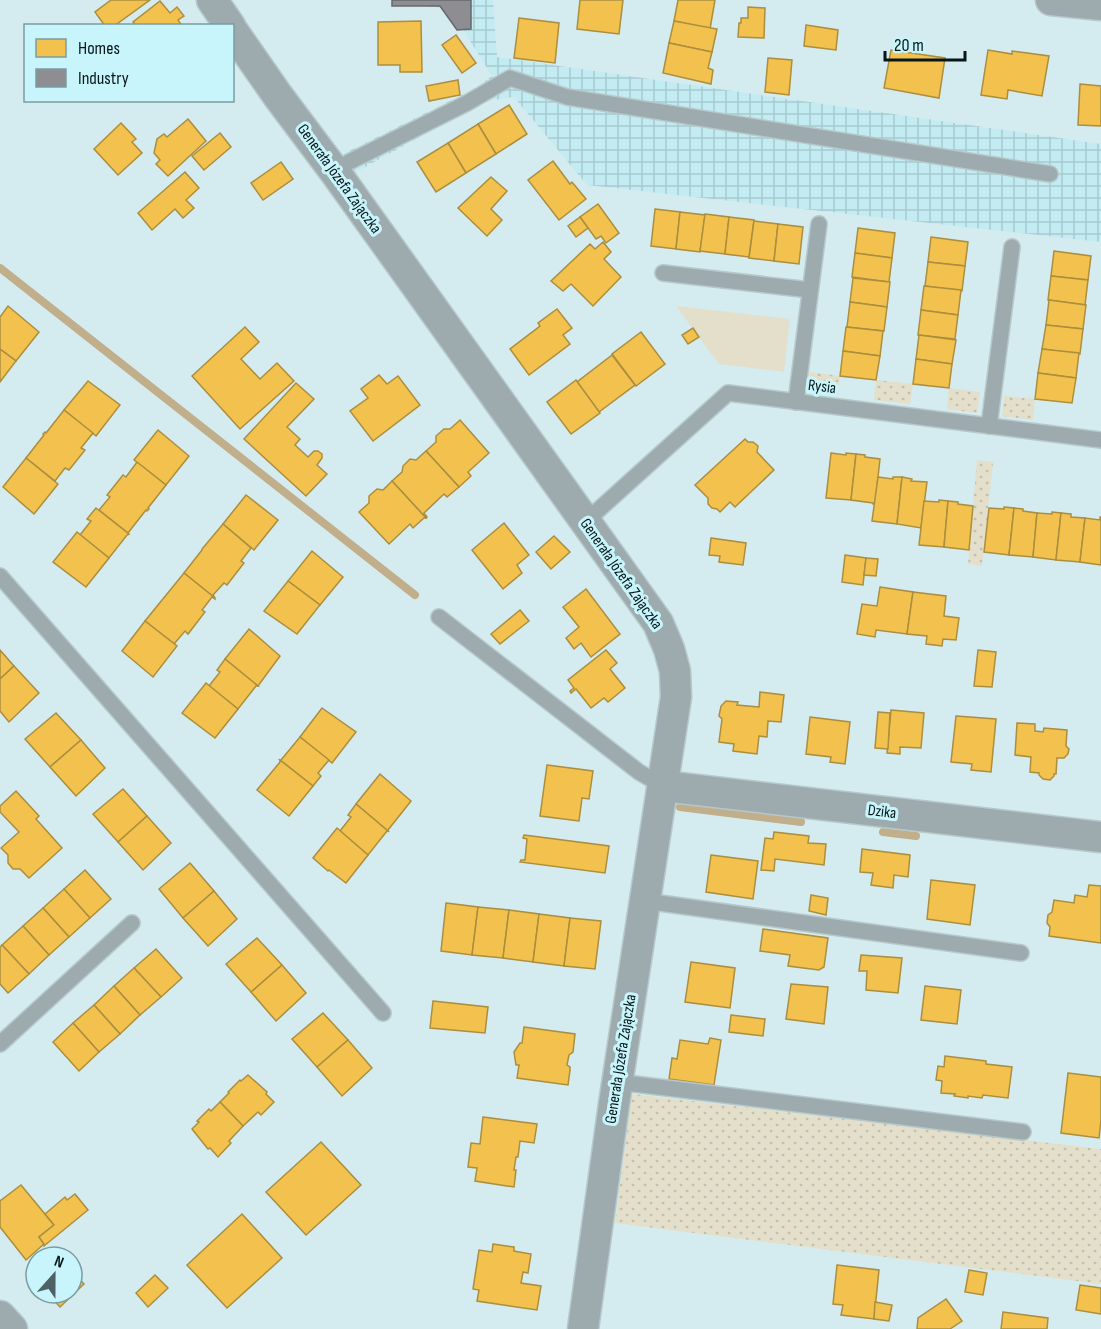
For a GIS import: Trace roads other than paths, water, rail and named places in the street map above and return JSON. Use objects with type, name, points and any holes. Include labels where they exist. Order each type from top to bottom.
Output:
[{"type":"street","points":[[212,0],[229,24]]},
{"type":"street","points":[[1051,0],[1101,5]]},
{"type":"street","name":"Generała Józefa Zajączka","points":[[234,33],[658,623],[669,648],[675,671],[676,697],[583,1329]]},
{"type":"street","name":"Dzika","points":[[663,786],[1101,837]]},
{"type":"street","points":[[0,1316],[12,1329]]},
{"type":"lane","points":[[335,172],[349,162],[468,103],[510,78],[567,97],[1050,174]]},
{"type":"lane","points":[[796,402],[819,224]]},
{"type":"lane","points":[[989,426],[1012,247]]},
{"type":"lane","points":[[663,273],[810,290]]},
{"type":"lane","name":"Rysia","points":[[585,522],[728,393],[1101,441]]},
{"type":"lane","points":[[0,576],[383,1013]]},
{"type":"lane","points":[[439,617],[639,772],[663,786]]},
{"type":"lane","points":[[645,901],[1021,953]]},
{"type":"lane","points":[[0,1044],[132,923]]},
{"type":"lane","points":[[618,1082],[1023,1132]]},
{"type":"waterway","points":[[0,268],[415,595]]},
{"type":"waterway","points":[[680,807],[801,822]]},
{"type":"waterway","points":[[883,832],[916,836]]}]
